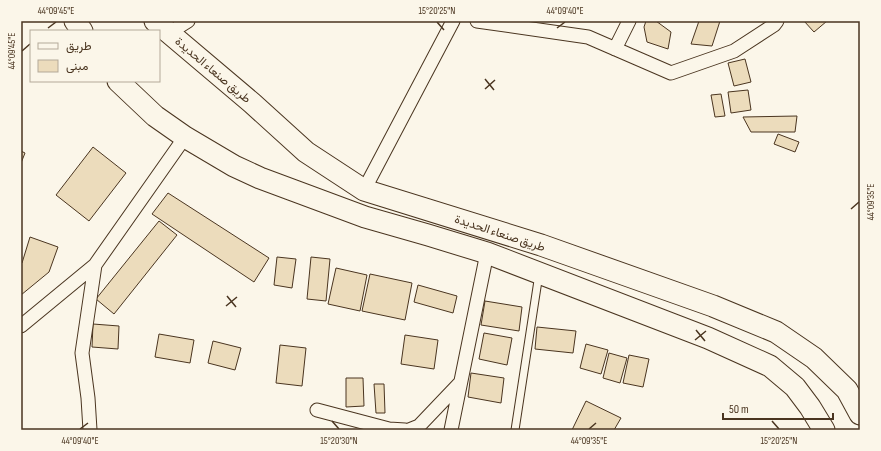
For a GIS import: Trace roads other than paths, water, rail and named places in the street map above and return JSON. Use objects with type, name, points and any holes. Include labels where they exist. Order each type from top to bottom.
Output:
[{"type":"main road","points":[[75,21],[81,30]]},
{"type":"main road","name":"طريق صنعاء الحديدة","points":[[162,27],[252,103],[306,152],[364,190],[541,245],[713,306],[776,332],[814,358],[847,390],[860,414]]},
{"type":"main road","name":"طريق صنعاء الحديدة","points":[[119,82],[155,116],[185,137],[234,166],[260,178],[365,217],[487,254],[708,338],[770,366],[796,387],[824,430]]},
{"type":"main road","points":[[708,338],[713,306]]},
{"type":"street","points":[[162,27],[188,21]]},
{"type":"street","points":[[364,190],[453,21]]},
{"type":"street","points":[[477,21],[588,37],[671,73],[734,51],[774,25],[777,21]]},
{"type":"street","points":[[616,49],[629,21]]},
{"type":"street","points":[[21,326],[95,265],[185,137]]},
{"type":"street","points":[[451,430],[487,254]]},
{"type":"street","points":[[90,430],[88,398],[82,353],[95,265]]},
{"type":"street","points":[[409,430],[420,426],[460,383]]},
{"type":"street","points":[[317,410],[389,429],[405,430]]},
{"type":"lane","points":[[515,430],[539,274]]}]
